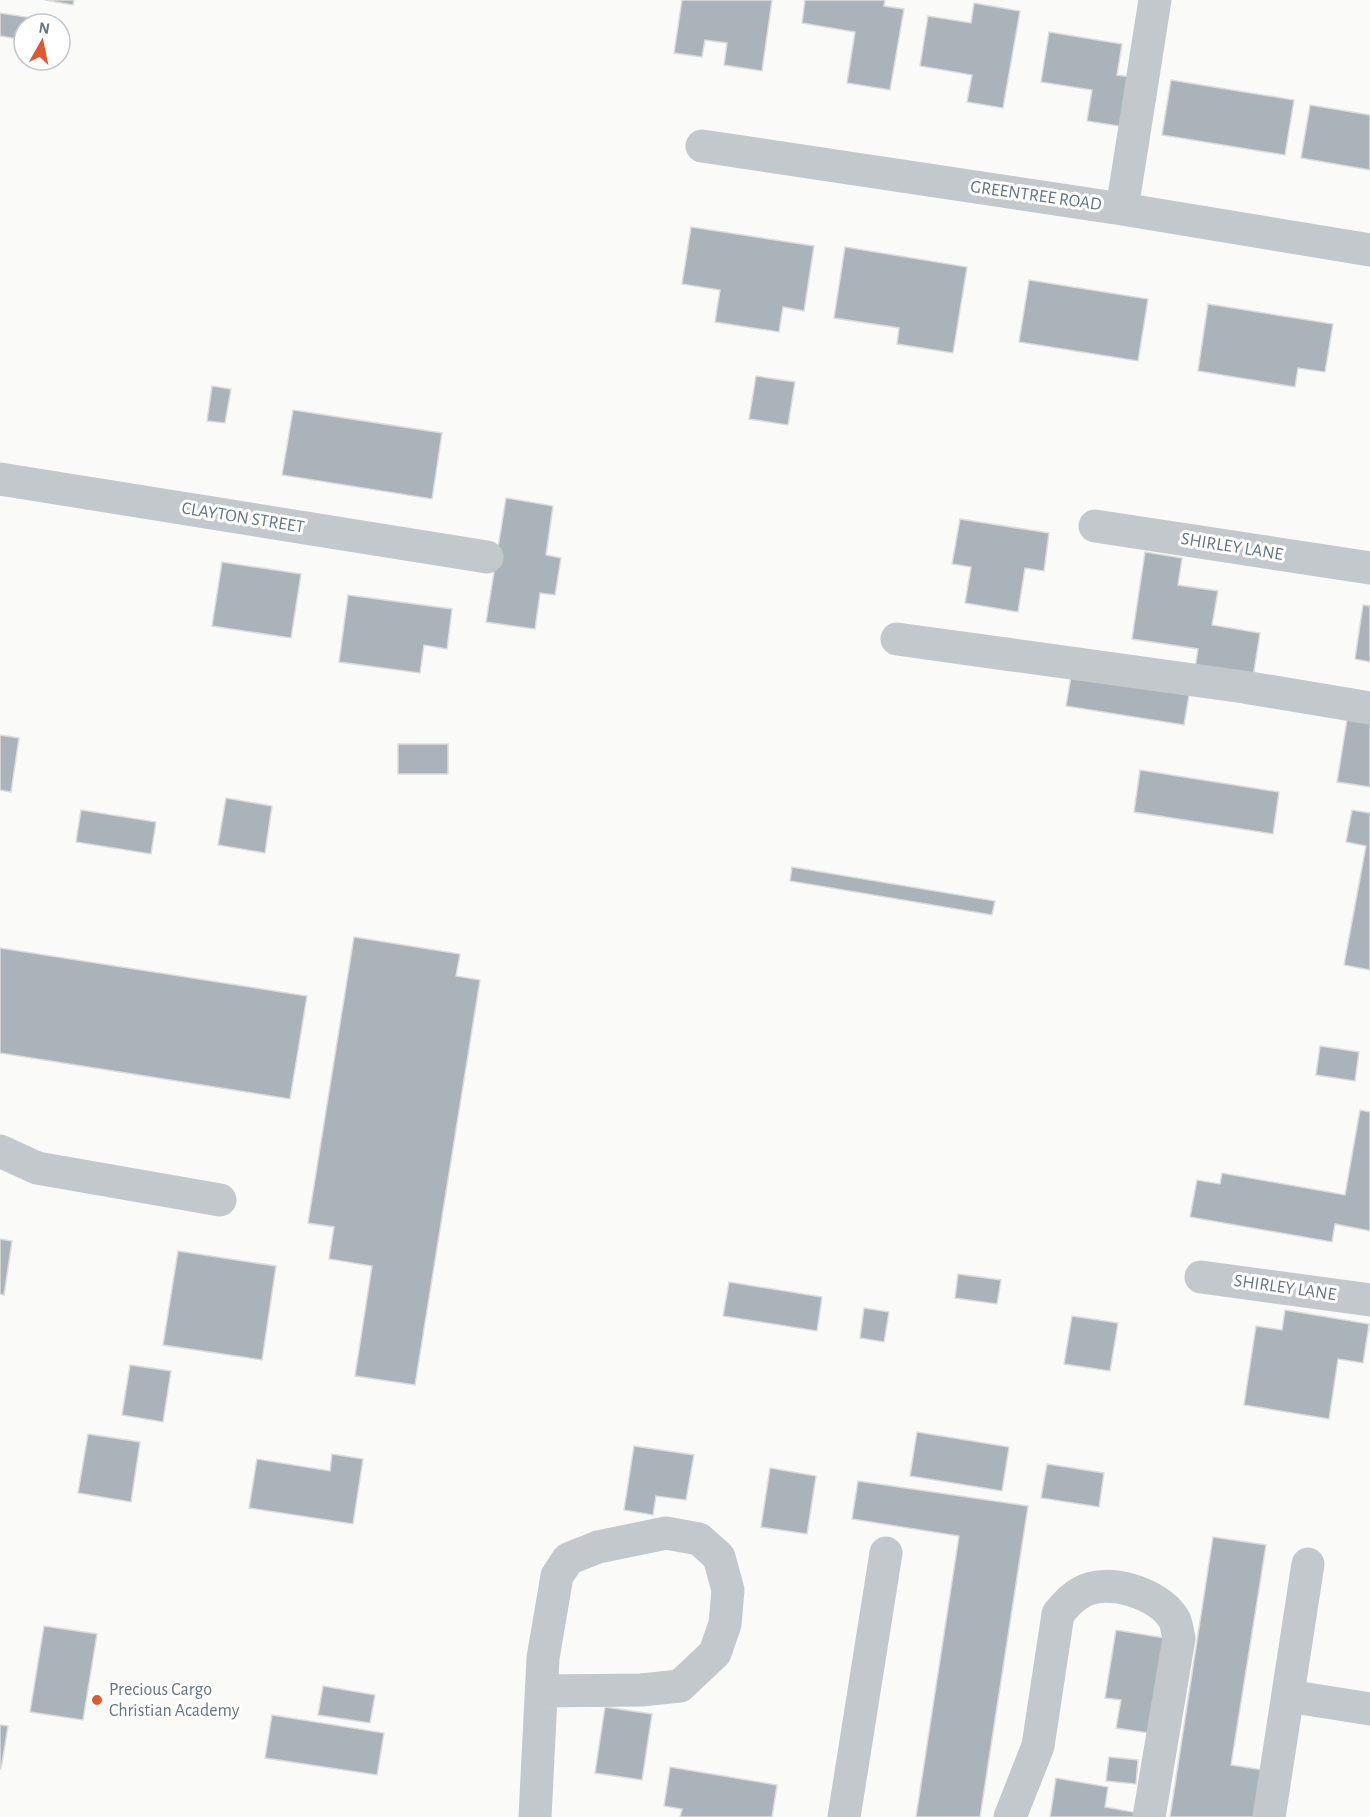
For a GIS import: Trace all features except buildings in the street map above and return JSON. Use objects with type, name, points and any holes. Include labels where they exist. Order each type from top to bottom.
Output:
[{"type":"street","points":[[1122,209],[1155,0]]},
{"type":"street","name":"GREENTREE ROAD","points":[[702,147],[1122,209],[1370,250]]},
{"type":"street","name":"CLAYTON STREET","points":[[0,479],[487,556]]},
{"type":"street","name":"SHIRLEY LANE","points":[[1095,526],[1370,567]]},
{"type":"street","points":[[897,639],[1244,687],[1370,708]]},
{"type":"street","points":[[0,1151],[37,1168],[220,1200]]},
{"type":"street","name":"SHIRLEY LANE","points":[[1201,1277],[1370,1300]]},
{"type":"street","points":[[535,1817],[543,1658],[557,1576],[568,1559],[598,1547],[666,1533],[699,1539],[719,1557],[728,1590],[724,1624],[715,1653],[680,1686],[641,1690],[542,1691]]},
{"type":"street","points":[[844,1817],[886,1553]]},
{"type":"street","points":[[1269,1817],[1308,1564]]},
{"type":"street","points":[[1010,1817],[1038,1746],[1059,1614],[1068,1601],[1084,1591],[1099,1586],[1126,1588],[1162,1605],[1174,1620],[1179,1638],[1149,1817]]},
{"type":"street","points":[[1288,1696],[1370,1709]]},
{"type":"place","name":"Precious Cargo Christian Academy","points":[[97,1700]]}]
